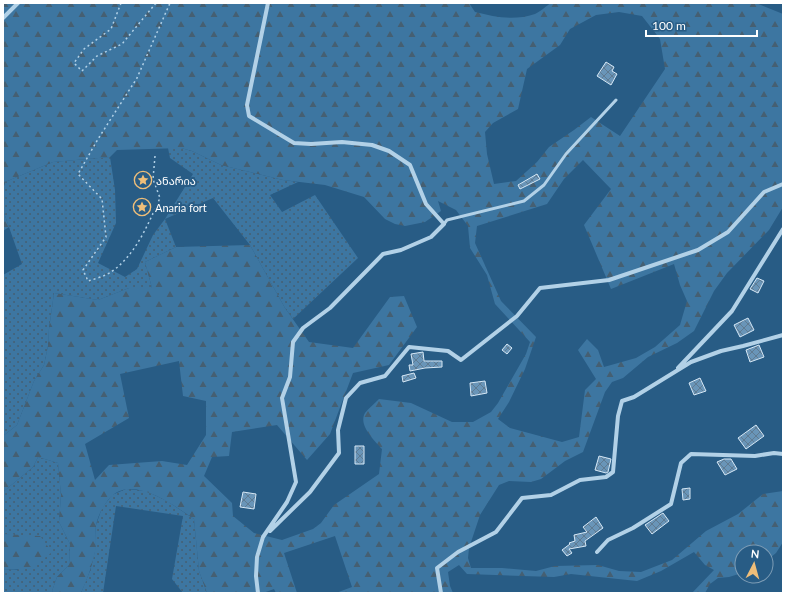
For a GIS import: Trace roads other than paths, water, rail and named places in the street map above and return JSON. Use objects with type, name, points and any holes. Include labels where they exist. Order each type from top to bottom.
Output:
[{"type":"street","points":[[3,18],[18,3]]},
{"type":"street","points":[[258,593],[256,576],[257,557],[263,537],[287,502],[296,482],[282,398],[290,377],[293,342],[303,328],[330,308],[383,254],[401,250],[431,237],[444,224],[426,204],[410,164],[390,152],[372,145],[342,142],[312,144],[294,142],[249,116],[247,105],[268,3]]},
{"type":"street","points":[[263,537],[310,492],[339,453],[338,430],[346,398],[360,383],[385,376],[409,347],[448,351],[461,360],[517,316],[540,288],[609,280],[698,250],[728,232],[764,192],[783,184]]},
{"type":"street","points":[[674,372],[732,311],[783,229]]},
{"type":"street","points":[[441,593],[437,568],[458,552],[496,532],[522,498],[550,495],[580,480],[606,477],[612,472],[618,416],[622,401],[634,397],[691,362],[721,351],[783,335]]},
{"type":"street","points":[[597,552],[608,540],[633,528],[671,504],[681,463],[691,454],[755,456],[774,453],[783,454]]},
{"type":"lane","points":[[444,224],[447,220],[524,201],[544,185],[566,154],[616,100]]},
{"type":"place","name":"ანარია","points":[[143,180]]},
{"type":"place","name":"Anaria fort","points":[[142,207]]}]
